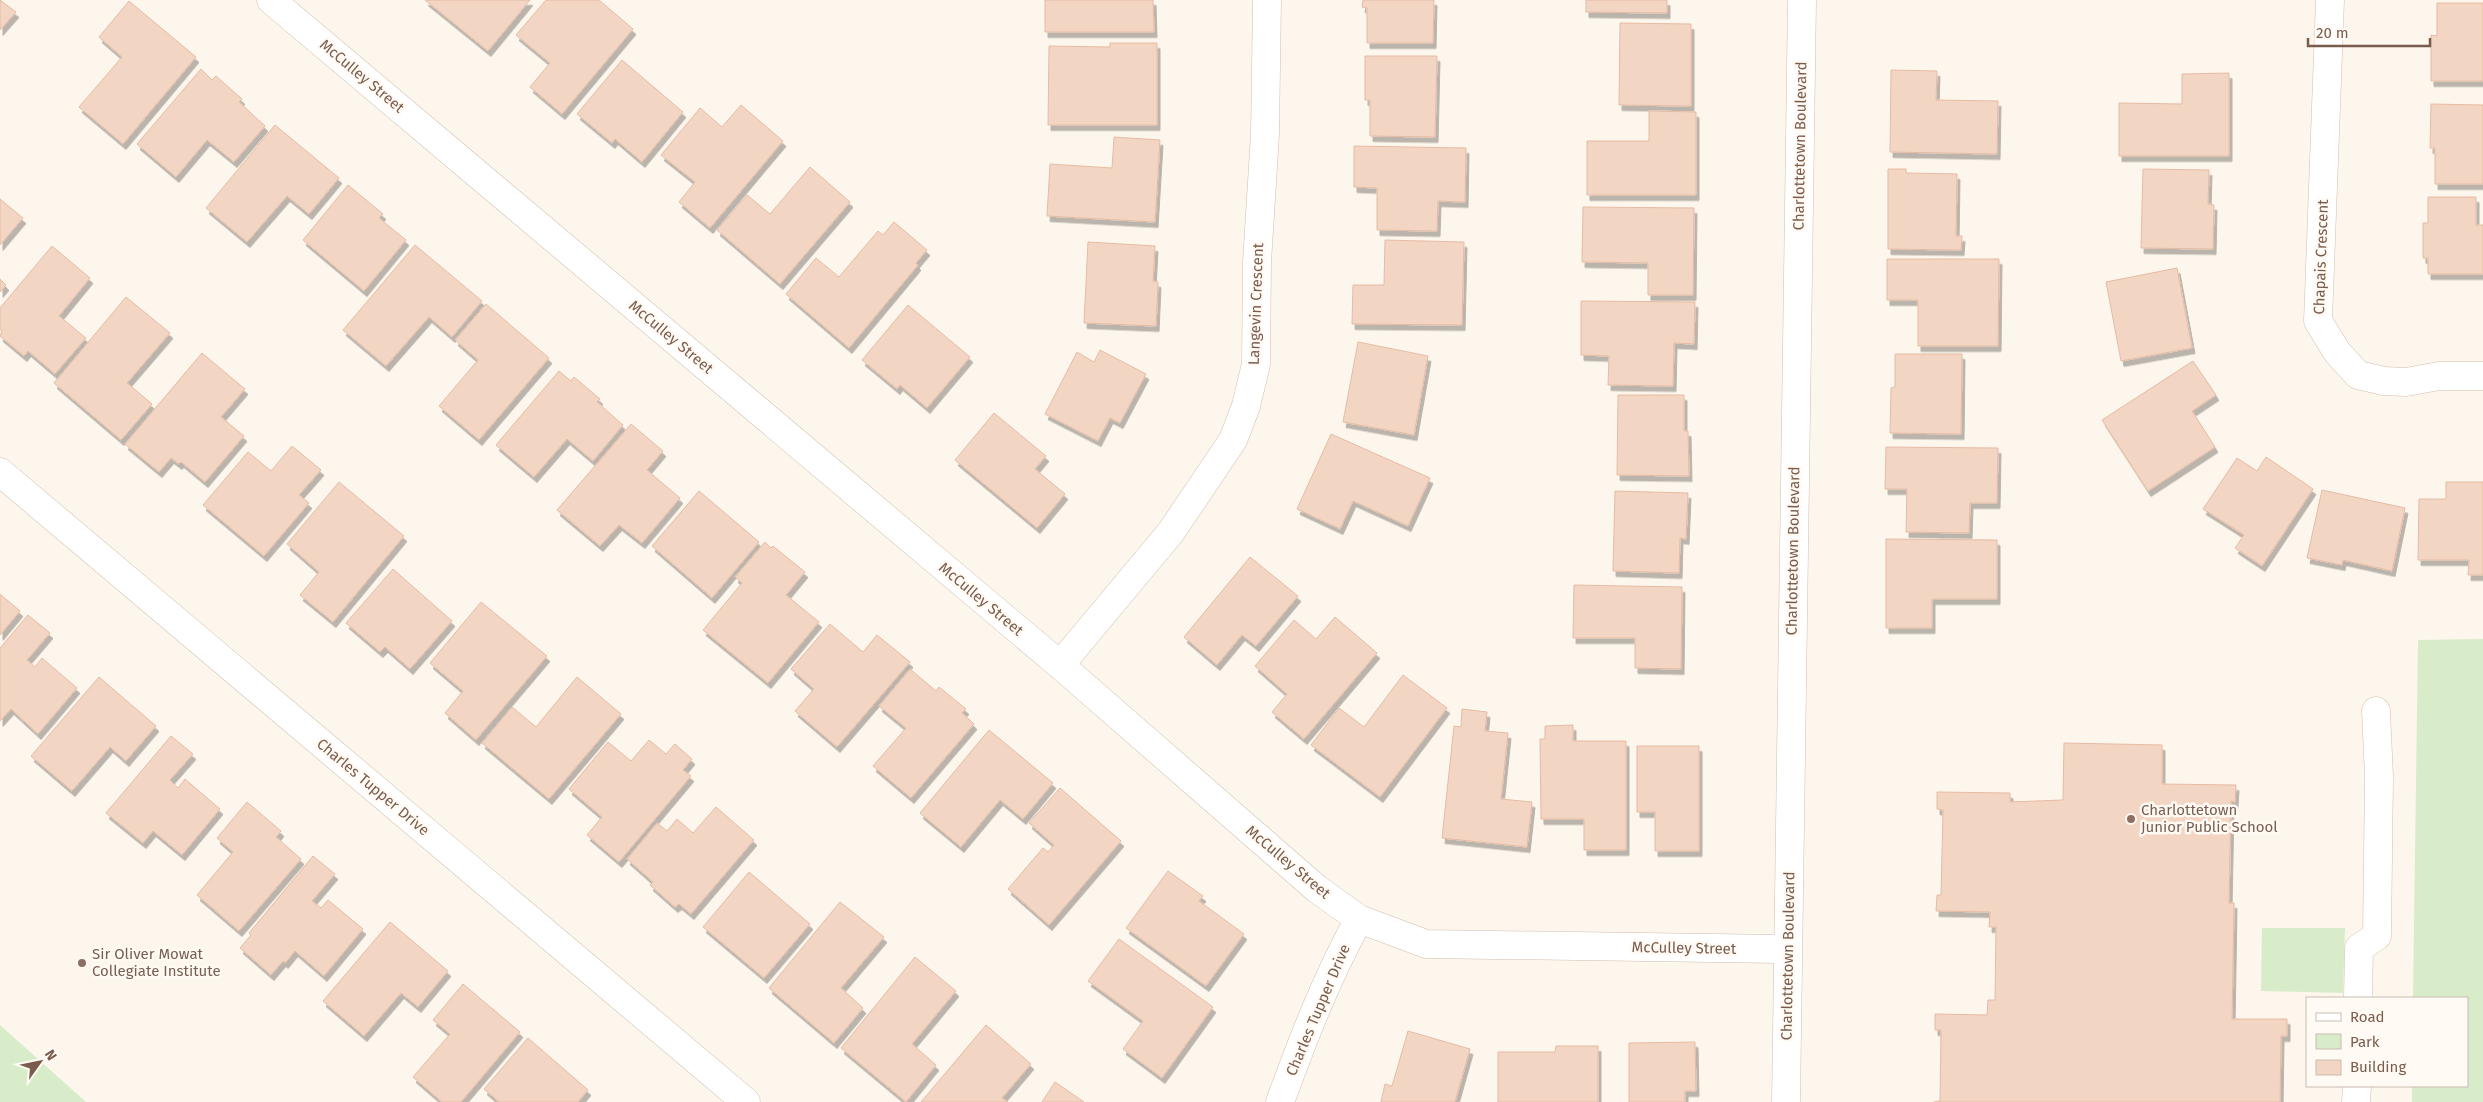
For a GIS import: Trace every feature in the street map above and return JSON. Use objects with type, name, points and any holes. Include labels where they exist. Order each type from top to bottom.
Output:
[{"type":"street","name":"McCulley Street","points":[[272,0],[1060,665],[1318,889],[1359,919],[1426,944],[1787,949]]},
{"type":"street","name":"Langevin Crescent","points":[[1060,665],[1171,532],[1233,440],[1246,406],[1256,364],[1257,262],[1265,134],[1267,0]]},
{"type":"street","name":"Charlottetown Boulevard","points":[[1786,1102],[1802,0]]},
{"type":"street","name":"Chapais Crescent","points":[[2330,0],[2318,320],[2337,352],[2358,375],[2384,381],[2406,382],[2439,376],[2483,376]]},
{"type":"street","name":"Charles Tupper Drive","points":[[0,472],[746,1102]]},
{"type":"street","points":[[2358,997],[2359,948],[2378,936],[2379,777],[2376,711]]},
{"type":"street","name":"Charles Tupper Drive","points":[[1280,1102],[1309,1023],[1341,952],[1359,919]]},
{"type":"street","points":[[2356,1102],[2357,1087]]},
{"type":"green space","points":[[2483,639],[2483,1102],[2412,1102],[2412,1087],[2468,1087],[2468,997],[2413,997],[2418,640]]},
{"type":"green space","points":[[2262,928],[2345,928],[2343,993],[2261,991]]},
{"type":"green space","points":[[0,1025],[86,1102],[0,1102]]},
{"type":"building","points":[[0,0],[16,12],[0,30]]},
{"type":"building","points":[[425,0],[530,0],[488,51]]},
{"type":"building","points":[[546,0],[599,0],[633,29],[562,114],[530,87],[550,63],[516,35]]},
{"type":"building","points":[[1045,0],[1153,0],[1154,32],[1045,32]]},
{"type":"building","points":[[1363,0],[1434,0],[1433,43],[1367,43],[1367,8],[1362,7]]},
{"type":"building","points":[[1586,0],[1667,0],[1667,13],[1586,12]]},
{"type":"building","points":[[129,1],[196,57],[123,144],[79,107],[122,57],[99,37]]},
{"type":"building","points":[[2437,3],[2483,3],[2483,81],[2431,81],[2431,35],[2437,36]]},
{"type":"building","points":[[1620,23],[1691,24],[1691,106],[1619,105]]},
{"type":"building","points":[[1110,43],[1157,43],[1157,125],[1048,125],[1049,46],[1110,47]]},
{"type":"building","points":[[1365,56],[1437,56],[1435,137],[1370,136],[1370,100],[1365,100]]},
{"type":"building","points":[[622,60],[683,112],[642,162],[615,139],[612,143],[577,114]]},
{"type":"building","points":[[201,69],[212,80],[216,76],[242,99],[239,102],[265,126],[234,162],[207,140],[176,177],[137,144]]},
{"type":"building","points":[[1891,70],[1937,71],[1936,100],[1998,101],[1997,154],[1890,152]]},
{"type":"building","points":[[2229,73],[2229,156],[2119,156],[2119,103],[2182,104],[2182,74]]},
{"type":"building","points":[[2431,104],[2483,105],[2483,184],[2435,184],[2435,148],[2430,148]]},
{"type":"building","points":[[741,105],[783,141],[710,228],[679,202],[695,182],[661,155],[700,108],[722,127]]},
{"type":"building","points":[[1649,111],[1696,112],[1696,195],[1587,195],[1587,141],[1649,141]]},
{"type":"building","points":[[275,125],[339,178],[309,214],[287,196],[247,242],[206,208]]},
{"type":"building","points":[[1114,137],[1160,140],[1155,222],[1047,216],[1050,164],[1112,168]]},
{"type":"building","points":[[1354,146],[1466,148],[1465,202],[1438,201],[1437,231],[1377,230],[1377,188],[1354,187]]},
{"type":"building","points":[[810,167],[850,202],[780,284],[717,230],[747,195],[770,214]]},
{"type":"building","points":[[1888,169],[1906,169],[1906,173],[1957,174],[1956,236],[1962,236],[1961,250],[1888,249]]},
{"type":"building","points":[[2143,169],[2209,170],[2208,204],[2214,205],[2213,249],[2141,248]]},
{"type":"building","points":[[348,185],[383,214],[379,218],[406,240],[364,291],[303,240]]},
{"type":"building","points":[[2428,197],[2476,197],[2476,225],[2483,225],[2483,274],[2428,274],[2428,258],[2423,258],[2423,223],[2428,223]]},
{"type":"building","points":[[0,199],[23,218],[0,245]]},
{"type":"building","points":[[1583,207],[1694,208],[1693,295],[1648,295],[1648,263],[1582,262]]},
{"type":"building","points":[[894,222],[927,250],[916,263],[918,265],[849,348],[786,294],[816,258],[839,277],[878,231],[883,235]]},
{"type":"building","points":[[1385,240],[1464,242],[1462,325],[1352,324],[1353,285],[1384,285]]},
{"type":"building","points":[[1088,242],[1155,246],[1153,281],[1158,282],[1156,326],[1084,323]]},
{"type":"building","points":[[415,245],[482,301],[452,337],[429,317],[386,366],[343,330]]},
{"type":"building","points":[[52,246],[90,278],[59,316],[86,338],[55,374],[28,351],[24,356],[0,336],[2,331],[0,329],[0,308]]},
{"type":"building","points":[[1887,259],[1999,259],[1998,346],[1918,346],[1918,300],[1887,300]]},
{"type":"building","points":[[2177,268],[2192,348],[2121,361],[2106,282]]},
{"type":"building","points":[[0,279],[6,285],[0,292]]},
{"type":"building","points":[[126,297],[170,333],[127,383],[152,404],[121,440],[54,383]]},
{"type":"building","points":[[1581,301],[1695,302],[1694,344],[1674,343],[1673,386],[1608,385],[1609,356],[1581,355]]},
{"type":"building","points":[[486,304],[549,358],[479,440],[439,406],[478,360],[455,340]]},
{"type":"building","points":[[908,305],[970,357],[927,408],[900,385],[897,389],[862,360]]},
{"type":"building","points":[[1358,342],[1428,356],[1414,435],[1343,422]]},
{"type":"building","points":[[1100,350],[1146,374],[1120,423],[1110,418],[1098,441],[1045,414],[1077,352],[1094,362]]},
{"type":"building","points":[[202,353],[245,389],[221,417],[244,436],[205,482],[181,462],[179,464],[171,458],[159,472],[125,444]]},
{"type":"building","points":[[1895,354],[1962,354],[1961,434],[1890,433],[1891,388],[1895,387]]},
{"type":"building","points":[[2193,361],[2216,395],[2192,411],[2215,447],[2148,491],[2102,420]]},
{"type":"building","points":[[559,371],[571,381],[574,377],[600,399],[597,402],[623,425],[593,461],[567,439],[534,477],[496,445]]},
{"type":"building","points":[[1618,395],[1684,395],[1684,431],[1688,431],[1689,476],[1617,475]]},
{"type":"building","points":[[994,413],[1046,456],[1035,469],[1065,494],[1037,528],[955,460]]},
{"type":"building","points":[[631,424],[663,451],[647,470],[680,498],[642,543],[619,525],[600,546],[557,510]]},
{"type":"building","points":[[1331,434],[1430,478],[1408,526],[1353,501],[1340,529],[1297,509]]},
{"type":"building","points":[[292,446],[321,470],[299,495],[309,503],[264,556],[203,505],[248,452],[271,471]]},
{"type":"building","points":[[1886,447],[1998,448],[1997,503],[1970,503],[1969,533],[1906,532],[1907,489],[1885,489]]},
{"type":"building","points":[[2266,457],[2313,489],[2262,566],[2235,548],[2244,535],[2203,509],[2237,458],[2257,471]]},
{"type":"building","points":[[339,482],[404,536],[333,622],[300,595],[319,572],[287,544]]},
{"type":"building","points":[[2446,482],[2483,482],[2483,575],[2468,575],[2469,560],[2418,560],[2419,499],[2446,499]]},
{"type":"building","points":[[2322,490],[2405,508],[2392,571],[2343,560],[2342,565],[2307,558]]},
{"type":"building","points":[[699,491],[759,542],[712,598],[652,546]]},
{"type":"building","points":[[1615,491],[1688,493],[1686,539],[1680,538],[1679,573],[1613,571]]},
{"type":"building","points":[[1886,539],[1997,540],[1997,599],[1932,599],[1932,628],[1886,628]]},
{"type":"building","points":[[765,542],[771,548],[773,546],[805,572],[786,595],[819,622],[768,683],[703,630],[742,583],[735,577]]},
{"type":"building","points":[[1250,557],[1298,596],[1256,646],[1242,635],[1217,665],[1184,637]]},
{"type":"building","points":[[393,569],[452,621],[410,669],[385,647],[380,652],[346,623]]},
{"type":"building","points":[[1574,585],[1682,587],[1681,669],[1635,668],[1635,638],[1573,638]]},
{"type":"building","points":[[0,594],[20,611],[0,635]]},
{"type":"building","points":[[481,602],[547,656],[476,740],[445,713],[463,691],[430,663]]},
{"type":"building","points":[[28,615],[50,633],[27,660],[35,667],[42,658],[77,688],[38,734],[11,709],[0,721],[0,648]]},
{"type":"building","points":[[1335,617],[1377,653],[1304,739],[1272,712],[1287,694],[1255,666],[1294,620],[1316,639]]},
{"type":"building","points":[[830,624],[863,652],[877,635],[910,662],[837,747],[795,711],[814,689],[791,669]]},
{"type":"building","points":[[910,669],[936,691],[939,687],[966,709],[962,713],[974,724],[911,798],[873,766],[906,728],[879,706]]},
{"type":"building","points":[[1403,675],[1447,708],[1380,797],[1311,745],[1339,708],[1364,727]]},
{"type":"building","points":[[99,677],[156,726],[126,761],[110,747],[72,791],[31,756]]},
{"type":"building","points":[[577,677],[621,714],[549,799],[482,743],[512,707],[536,727]]},
{"type":"building","points":[[1462,709],[1487,712],[1485,731],[1508,733],[1501,799],[1532,802],[1527,847],[1442,838],[1454,726],[1461,727]]},
{"type":"building","points":[[1573,725],[1573,741],[1626,741],[1626,850],[1584,850],[1584,819],[1541,819],[1540,739],[1545,739],[1545,726]]},
{"type":"building","points":[[989,730],[1053,783],[1023,819],[1000,800],[961,847],[920,813]]},
{"type":"building","points":[[171,736],[193,754],[170,780],[178,788],[185,779],[220,809],[182,855],[153,831],[143,843],[106,813]]},
{"type":"building","points":[[649,740],[666,754],[675,744],[692,759],[683,770],[691,776],[619,862],[587,835],[602,817],[569,789],[608,742],[631,761]]},
{"type":"building","points":[[2064,743],[2162,745],[2162,784],[2236,785],[2235,802],[2231,801],[2229,903],[2234,903],[2232,1019],[2287,1019],[2287,1036],[2281,1036],[2280,1102],[1934,1102],[1940,1101],[1941,1030],[1935,1030],[1935,1014],[1987,1015],[1988,1000],[1995,1000],[1996,927],[1989,927],[1990,912],[1936,911],[1937,895],[1941,895],[1943,810],[1937,809],[1937,792],[2010,793],[2010,802],[2063,800]]},
{"type":"building","points":[[1637,746],[1699,746],[1699,851],[1655,851],[1655,812],[1637,812]]},
{"type":"building","points":[[1060,788],[1121,841],[1049,925],[1008,889],[1043,848],[1048,852],[1054,845],[1029,823]]},
{"type":"building","points":[[247,802],[281,831],[276,837],[301,859],[239,931],[197,895],[233,852],[217,838]]},
{"type":"building","points":[[716,807],[754,840],[691,914],[679,904],[675,907],[650,885],[653,882],[627,859],[657,823],[667,831],[677,819],[693,833]]},
{"type":"building","points":[[313,856],[335,874],[312,901],[321,908],[328,900],[363,929],[324,976],[295,951],[271,975],[240,948],[251,935],[249,933]]},
{"type":"building","points":[[1168,871],[1203,896],[1199,901],[1244,934],[1206,986],[1126,928]]},
{"type":"building","points":[[749,872],[810,924],[764,978],[703,927]]},
{"type":"building","points":[[840,902],[884,937],[841,988],[863,1008],[834,1043],[769,988]]},
{"type":"building","points":[[390,922],[448,971],[418,1007],[401,993],[364,1036],[323,1001]]},
{"type":"building","points":[[1119,939],[1213,1007],[1162,1078],[1123,1049],[1143,1021],[1088,981]]},
{"type":"building","points":[[915,957],[956,991],[912,1044],[936,1065],[906,1102],[841,1048]]},
{"type":"building","points":[[463,984],[520,1032],[461,1102],[442,1102],[413,1077],[450,1034],[433,1020]]},
{"type":"building","points":[[986,1025],[1031,1064],[1002,1098],[1008,1102],[921,1102]]},
{"type":"building","points":[[1408,1031],[1470,1049],[1455,1102],[1381,1102],[1385,1084],[1392,1086]]},
{"type":"building","points":[[528,1038],[588,1090],[578,1102],[499,1102],[484,1089]]},
{"type":"building","points":[[1695,1042],[1696,1091],[1685,1091],[1685,1102],[1629,1102],[1629,1043]]},
{"type":"building","points":[[1556,1046],[1598,1046],[1598,1102],[1498,1102],[1498,1052],[1555,1052]]},
{"type":"building","points":[[1055,1082],[1084,1102],[1042,1102]]},
{"type":"place","name":"Charlottetown Junior Public School","points":[[2131,819]]},
{"type":"place","name":"Sir Oliver Mowat Collegiate Institute","points":[[82,963]]}]
